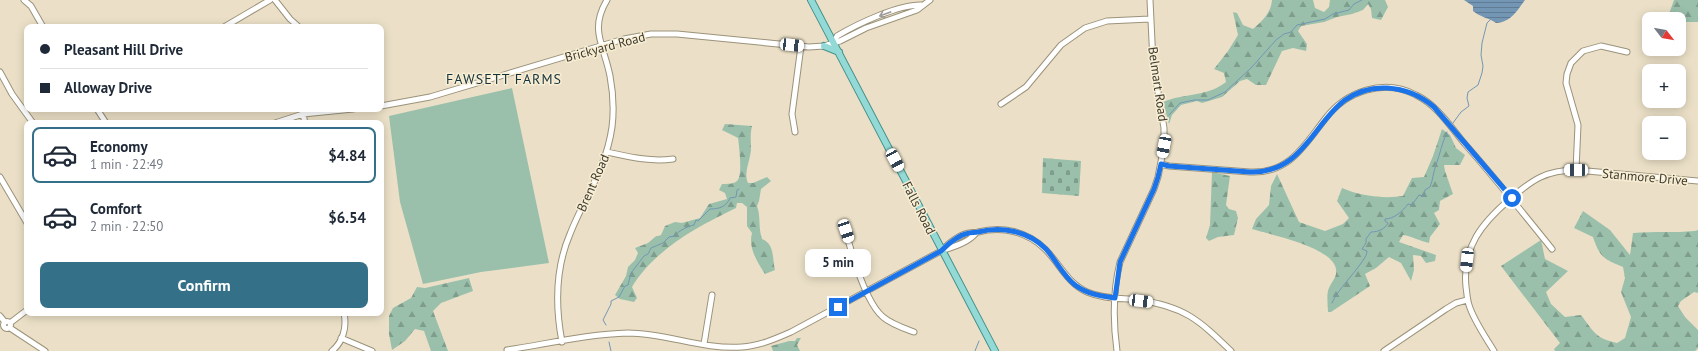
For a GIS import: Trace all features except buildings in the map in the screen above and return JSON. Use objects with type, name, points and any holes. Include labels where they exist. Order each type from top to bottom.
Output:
[{"type":"main road","name":"Falls Road","points":[[811,0],[941,251],[995,351]]},
{"type":"main road","points":[[824,46],[839,52]]},
{"type":"street","points":[[24,0],[42,24]]},
{"type":"street","points":[[229,24],[270,0]]},
{"type":"street","points":[[275,0],[296,24]]},
{"type":"street","name":"Brent Road","points":[[562,342],[556,301],[560,263],[570,234],[598,176],[607,152],[612,126],[613,99],[610,76],[598,34],[598,24],[601,12],[607,0]]},
{"type":"street","name":"Brickyard Road","points":[[384,105],[430,96],[639,36],[663,34],[801,46],[824,46],[834,42],[837,36],[863,22],[908,6],[922,5],[930,0]]},
{"type":"street","name":"Belmart Road","points":[[1116,351],[1115,298],[1120,262],[1154,189],[1164,146],[1164,128],[1153,62],[1150,0]]},
{"type":"street","points":[[1001,104],[1026,87],[1061,45],[1085,28],[1107,22],[1150,19]]},
{"type":"street","points":[[795,132],[792,114],[801,46]]},
{"type":"street","points":[[1576,170],[1578,124],[1566,83],[1567,74],[1571,63],[1583,50],[1601,46],[1627,52]]},
{"type":"street","points":[[0,72],[12,94],[24,111]]},
{"type":"street","points":[[1161,164],[1169,166],[1259,173],[1275,169],[1294,158],[1326,118],[1345,99],[1372,88],[1395,88],[1416,95],[1434,107],[1512,198],[1552,249]]},
{"type":"street","points":[[284,120],[303,114],[323,112]]},
{"type":"street","points":[[303,114],[304,120]]},
{"type":"street","points":[[607,152],[642,160],[659,161],[673,159]]},
{"type":"street","name":"Stanmore Drive","points":[[1494,351],[1476,322],[1467,300],[1465,276],[1467,260],[1472,245],[1486,222],[1512,198],[1545,174],[1561,170],[1576,170],[1698,181]]},
{"type":"street","points":[[0,177],[24,218]]},
{"type":"street","points":[[844,225],[866,291],[877,310],[883,317],[914,332]]},
{"type":"street","points":[[507,350],[610,334],[629,333],[656,336],[725,348],[743,347],[769,342],[791,332],[941,251],[950,242],[970,233],[993,229],[1008,230],[1022,234],[1045,249],[1074,284],[1095,295],[1156,303],[1177,308],[1199,322],[1231,351]]},
{"type":"street","points":[[704,344],[712,295]]},
{"type":"street","points":[[1384,351],[1446,309],[1456,303],[1467,300]]},
{"type":"street","points":[[0,331],[24,312]]},
{"type":"street","points":[[0,316],[7,325],[45,351]]},
{"type":"street","points":[[332,351],[340,343],[345,328],[344,316]]},
{"type":"street","points":[[341,338],[372,351]]},
{"type":"green space","points":[[1272,0],[1313,0],[1315,8],[1324,12],[1329,7],[1330,0],[1385,0],[1388,7],[1381,20],[1372,18],[1371,9],[1368,4],[1363,10],[1352,14],[1337,17],[1324,22],[1301,26],[1298,31],[1307,44],[1306,51],[1293,48],[1282,51],[1266,85],[1256,85],[1247,79],[1240,81],[1222,97],[1202,103],[1197,101],[1181,105],[1172,115],[1169,124],[1163,102],[1179,97],[1203,93],[1219,87],[1226,82],[1224,73],[1214,69],[1238,35],[1233,12],[1237,13],[1243,25],[1253,29],[1268,13]]},
{"type":"green space","points":[[1674,0],[1698,0],[1698,22],[1686,22],[1686,12],[1670,12]]},
{"type":"green space","points":[[512,88],[549,263],[481,272],[423,284],[400,202],[389,116]]},
{"type":"green space","points":[[725,124],[752,126],[751,152],[746,175],[748,183],[753,183],[767,177],[771,181],[761,189],[757,206],[762,239],[769,244],[771,248],[775,270],[765,274],[759,264],[752,249],[752,233],[747,226],[747,207],[742,203],[737,203],[736,208],[692,231],[652,261],[641,273],[632,287],[637,298],[634,302],[620,299],[615,295],[626,276],[628,267],[635,260],[638,253],[635,248],[648,243],[655,237],[661,235],[665,226],[675,222],[682,223],[700,218],[709,204],[727,199],[725,193],[719,190],[722,184],[737,181],[740,173],[740,161],[738,138],[722,130]]},
{"type":"green space","points":[[1442,129],[1450,135],[1456,148],[1465,155],[1460,165],[1444,165],[1453,194],[1440,201],[1439,210],[1434,213],[1440,224],[1430,237],[1429,243],[1403,235],[1399,242],[1436,255],[1435,261],[1426,263],[1421,256],[1413,255],[1414,270],[1411,281],[1401,263],[1389,257],[1376,268],[1365,274],[1370,286],[1331,312],[1328,312],[1328,290],[1336,274],[1335,265],[1328,257],[1303,244],[1252,229],[1256,219],[1269,205],[1271,186],[1277,174],[1299,222],[1325,231],[1343,224],[1349,218],[1337,201],[1342,188],[1356,193],[1372,196],[1403,196],[1412,178],[1424,177]]},
{"type":"green space","points":[[1043,158],[1081,161],[1079,196],[1042,193]]},
{"type":"green space","points":[[1212,172],[1230,176],[1226,205],[1229,209],[1236,211],[1238,218],[1234,235],[1218,237],[1209,241],[1206,238],[1210,225]]},
{"type":"green space","points":[[1583,211],[1610,230],[1630,255],[1633,233],[1687,232],[1698,230],[1698,293],[1694,292],[1681,301],[1678,306],[1685,317],[1698,330],[1698,348],[1695,351],[1555,351],[1554,349],[1560,343],[1501,266],[1541,240],[1545,259],[1568,271],[1546,292],[1551,304],[1565,317],[1581,315],[1592,330],[1604,339],[1617,343],[1625,338],[1631,317],[1621,292],[1625,278],[1623,267],[1607,260],[1601,254],[1593,237],[1574,228]]},
{"type":"green space","points":[[469,278],[473,291],[441,303],[433,311],[448,351],[431,351],[424,331],[415,329],[405,341],[392,350],[389,334],[389,316],[393,308],[411,298],[417,287],[425,288]]},
{"type":"green space","points":[[797,338],[801,338],[797,345],[800,351],[773,351],[771,346],[789,341],[795,341]]},
{"type":"water","points":[[1464,0],[1525,0],[1510,18],[1506,21],[1496,23],[1473,11],[1473,6]]},
{"type":"waterway","points":[[1169,115],[1180,103],[1194,100],[1208,100],[1225,92],[1251,68],[1276,40],[1284,34],[1291,32],[1297,25],[1325,19],[1333,14],[1349,10],[1354,4],[1362,0]]},
{"type":"waterway","points":[[1453,123],[1461,112],[1469,106],[1467,98],[1468,92],[1478,85],[1483,66],[1481,55],[1482,43],[1487,23],[1491,19]]},
{"type":"waterway","points":[[1332,303],[1340,290],[1363,261],[1367,251],[1362,249],[1371,232],[1379,231],[1387,225],[1388,223],[1385,219],[1392,218],[1408,204],[1412,205],[1419,195],[1424,196],[1425,190],[1430,187],[1447,132]]},
{"type":"waterway","points":[[606,325],[603,320],[611,301],[619,297],[625,286],[628,285],[631,273],[644,256],[648,254],[651,248],[663,243],[669,237],[675,236],[683,229],[694,225],[696,220],[698,221],[710,209],[719,208],[730,198],[736,197],[737,190],[739,189]]},
{"type":"waterway","points":[[975,351],[979,341]]},
{"type":"waterway","points":[[609,342],[611,351]]},
{"type":"district","name":"FAWSETT FARMS","points":[[504,79]]},
{"type":"route","points":[[838,307],[941,251],[950,242],[957,238],[970,233],[992,229],[1016,231],[1029,237],[1045,249],[1074,284],[1086,292],[1115,298],[1120,262],[1154,189],[1161,164],[1169,166],[1259,173],[1275,169],[1294,158],[1333,109],[1345,99],[1372,88],[1395,88],[1405,90],[1427,101],[1434,107],[1512,198]]}]
